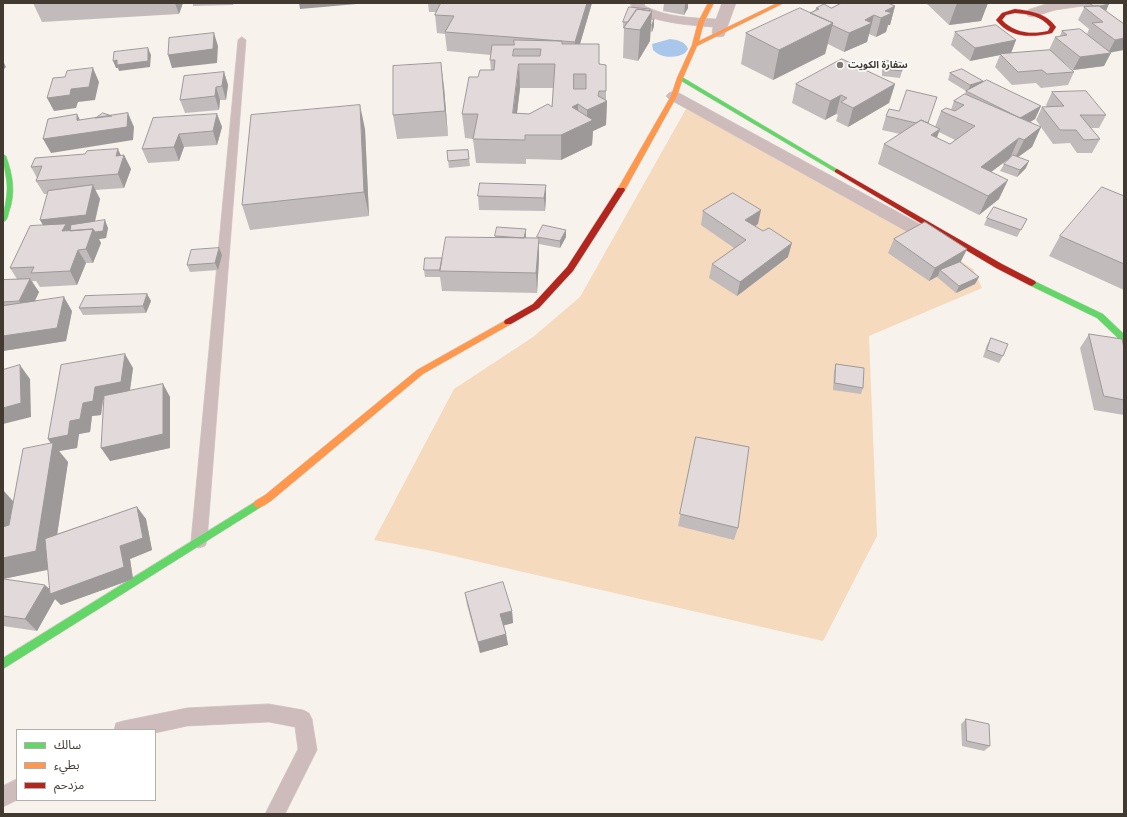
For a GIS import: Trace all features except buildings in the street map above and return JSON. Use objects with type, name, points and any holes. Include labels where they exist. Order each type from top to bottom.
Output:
[{"type":"street","points":[[637,3],[639,8],[646,13],[701,22],[720,28]]},
{"type":"street","points":[[3,664],[268,498],[420,372],[536,306],[570,269],[631,174],[674,96],[680,78],[695,45],[701,22],[711,3]]},
{"type":"street","points":[[720,28],[729,3]]},
{"type":"street","points":[[695,45],[720,28],[781,3]]},
{"type":"street","points":[[1033,13],[1041,16],[1051,23],[1053,27],[1050,32],[1039,35],[1026,35],[1006,28],[999,20],[1000,16],[1004,13],[1033,13],[1053,6],[1078,3]]},
{"type":"street","points":[[680,78],[999,266]]},
{"type":"street","points":[[674,96],[921,232],[999,266],[1100,316],[1124,339]]},
{"type":"street","points":[[3,156],[12,184],[10,205],[3,220]]},
{"type":"lane","points":[[198,541],[242,40]]},
{"type":"lane","points":[[128,729],[187,717],[269,713],[303,719],[308,750],[275,814]]},
{"type":"lane","points":[[3,797],[16,790]]},
{"type":"shaded area","points":[[686,109],[920,234],[973,269],[982,288],[869,336],[877,536],[823,641],[432,551],[374,540],[454,389],[533,337],[580,297]]},
{"type":"water","points":[[670,39],[678,40],[687,46],[688,49],[685,53],[673,57],[660,55],[653,50],[652,44]]},
{"type":"traffic: fast","points":[[680,78],[837,171]]},
{"type":"traffic: fast","points":[[3,156],[10,181],[10,195],[3,220]]},
{"type":"traffic: fast","points":[[1032,283],[1100,316],[1124,339]]},
{"type":"traffic: fast","points":[[3,664],[258,504]]},
{"type":"traffic: slow","points":[[621,190],[674,96],[680,78],[695,45],[701,22],[711,3]]},
{"type":"traffic: slow","points":[[695,45],[781,3]]},
{"type":"traffic: slow","points":[[258,504],[268,498],[420,372],[508,322]]},
{"type":"traffic: jam","points":[[1015,11],[1041,16],[1053,27],[1050,32],[1043,34],[1029,35],[1016,32],[1004,25],[999,20],[1004,14],[1015,11]]},
{"type":"traffic: jam","points":[[837,171],[999,266],[1032,283]]},
{"type":"traffic: jam","points":[[508,322],[536,306],[570,269],[621,190]]},
{"type":"place","name":"سفارة الكويت","points":[[840,65]]}]
